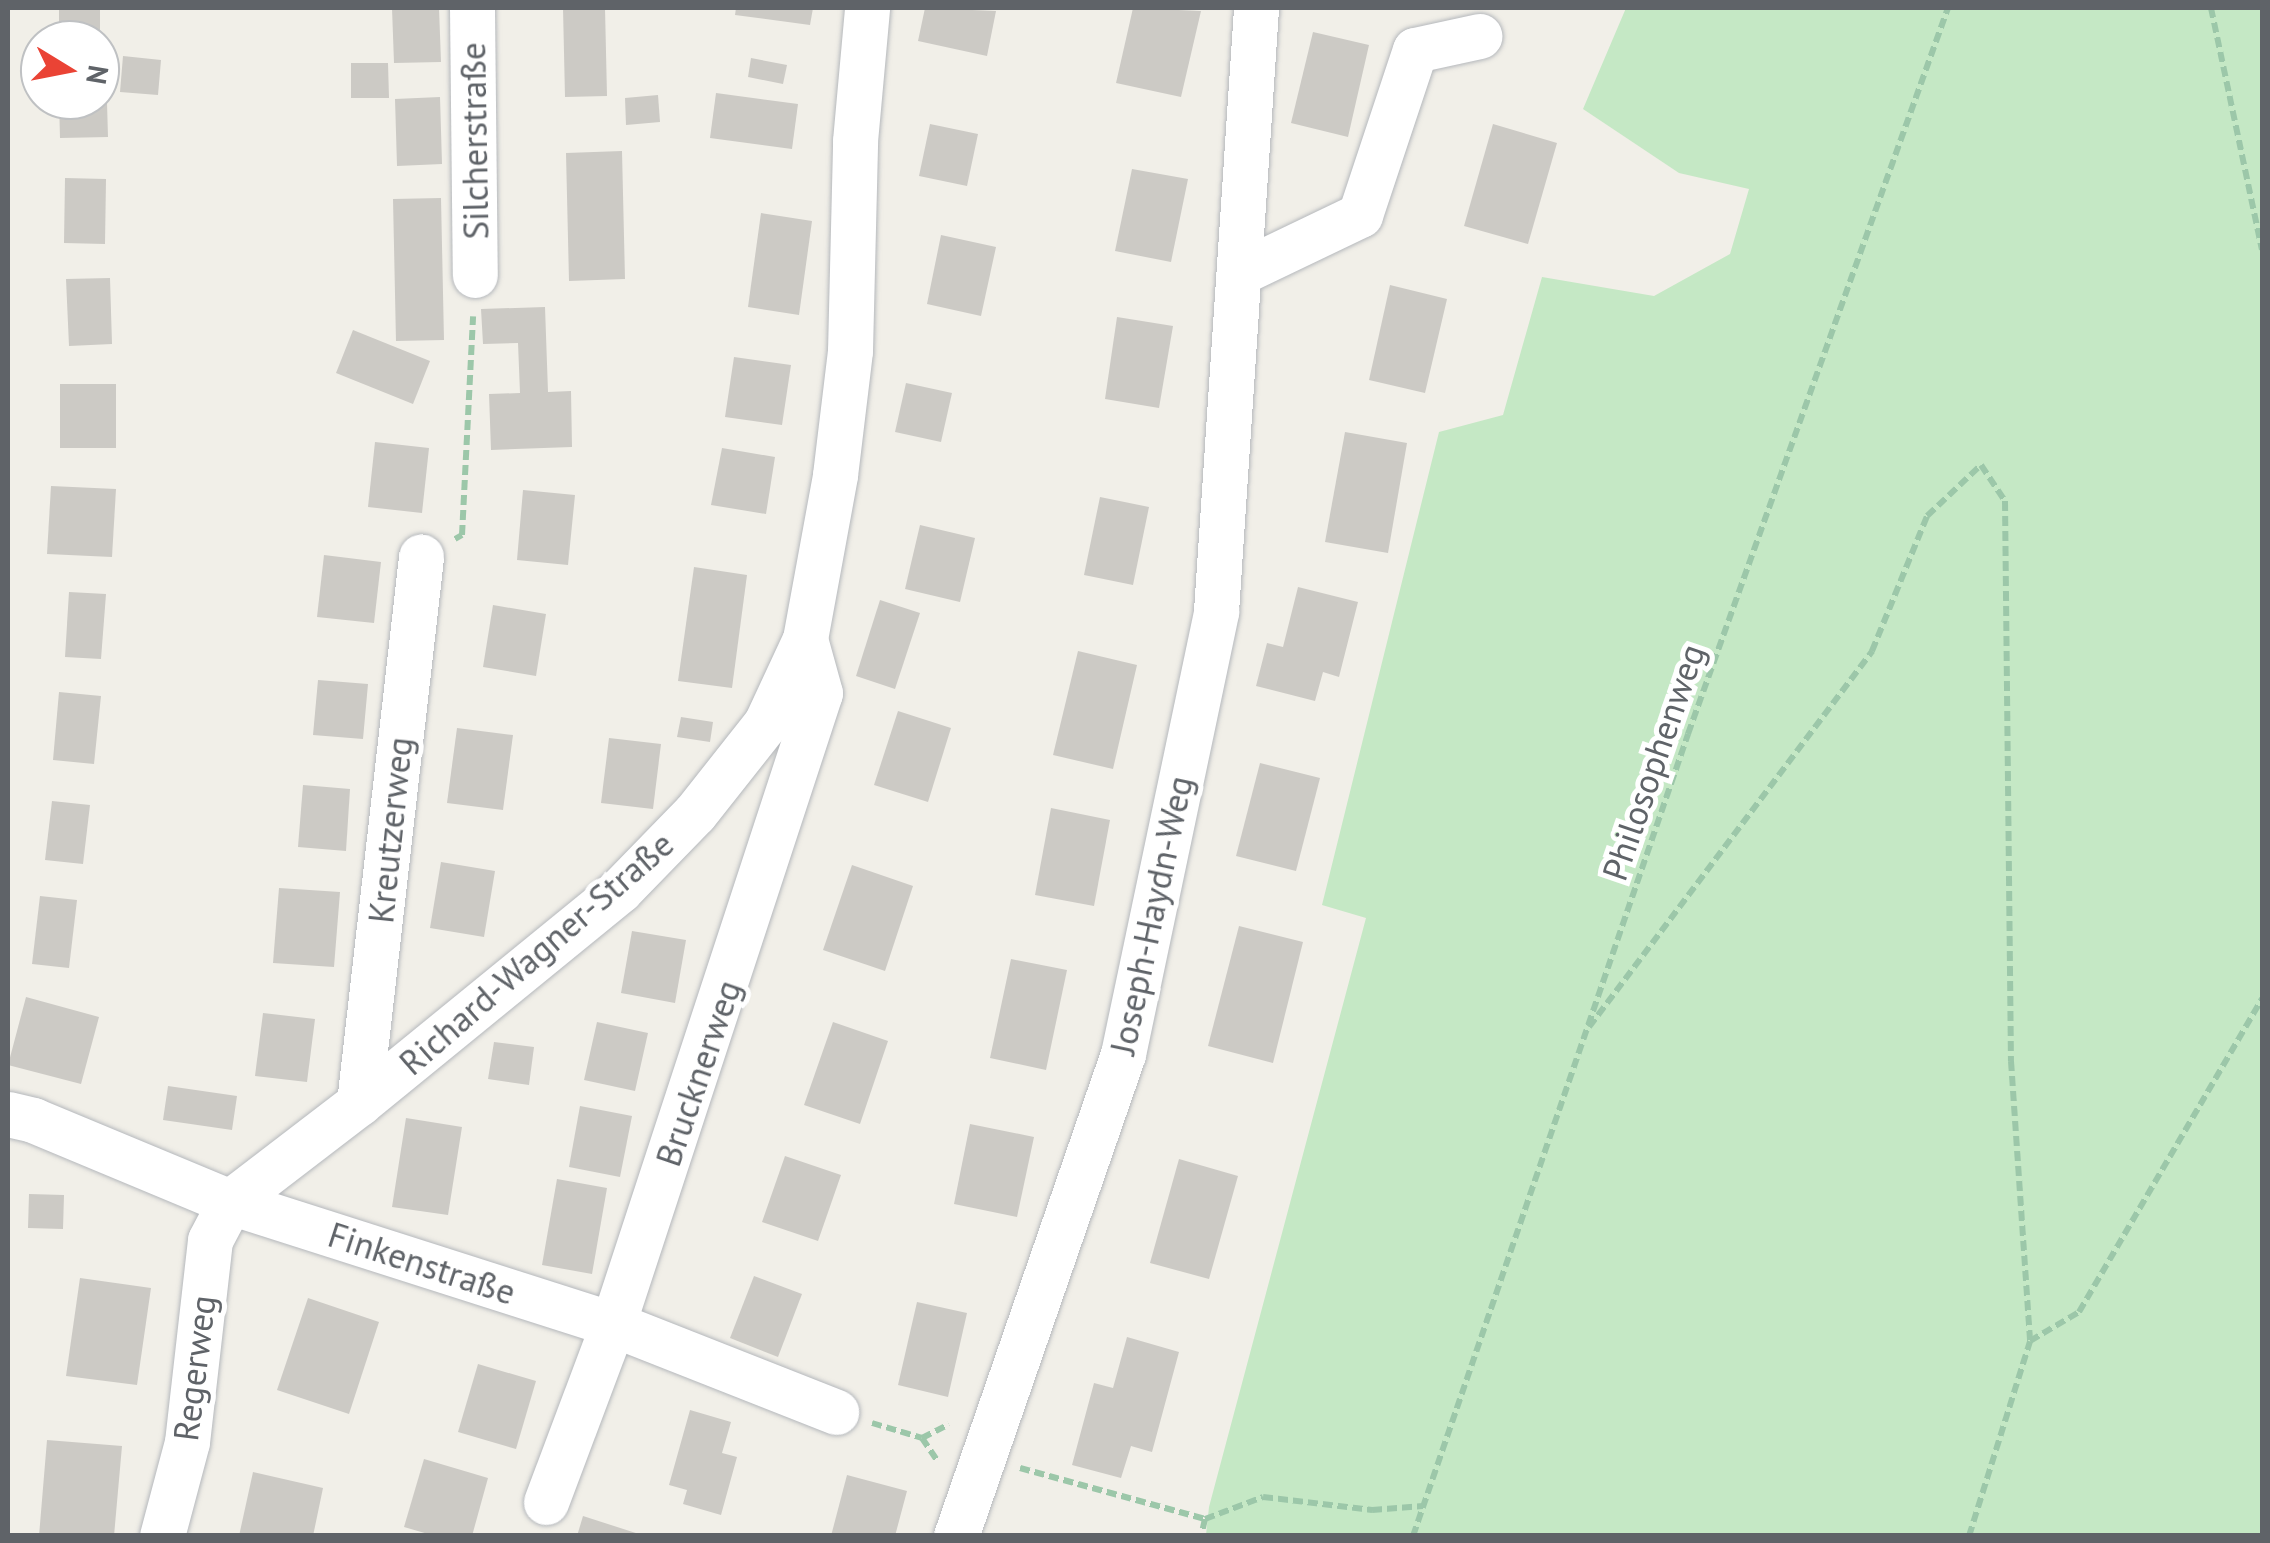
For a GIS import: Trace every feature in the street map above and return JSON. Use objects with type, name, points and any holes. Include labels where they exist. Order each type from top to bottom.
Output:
[{"type":"street","name":"Silcherstraße","points":[[472,8],[475,275]]},
{"type":"street","name":"Richard-Wagner-Straße","points":[[230,1202],[360,1104],[620,890],[695,813],[766,723],[805,639],[835,475],[850,352],[855,141],[867,8]]},
{"type":"street","name":"Joseph-Haydn-Weg","points":[[956,1536],[1123,1054],[1216,611],[1256,8]]},
{"type":"street","points":[[1241,272],[1360,215],[1415,50],[1479,36]]},
{"type":"street","name":"Kreutzerweg","points":[[360,1104],[421,558]]},
{"type":"street","name":"Brucknerweg","points":[[546,1502],[612,1324],[820,693],[805,639]]},
{"type":"street","name":"Finkenstraße","points":[[8,1114],[33,1120],[230,1202],[612,1324],[836,1412]]},
{"type":"street","name":"Regerweg","points":[[162,1536],[187,1442],[210,1240],[230,1202]]},
{"type":"path","name":"Philosophenweg","points":[[1412,1536],[1948,8]]},
{"type":"path","points":[[2211,8],[2262,250]]},
{"type":"path","points":[[462,534],[475,275]]},
{"type":"path","points":[[1586,1032],[1872,650],[1927,516],[1981,464],[2005,501],[2010,1061],[2030,1341],[1969,1536]]},
{"type":"path","points":[[2030,1341],[2079,1312],[2262,1000]]},
{"type":"path","points":[[836,1412],[922,1438],[1008,1394]]},
{"type":"path","points":[[1018,1468],[1205,1519],[1263,1497],[1372,1510],[1423,1506]]},
{"type":"path","points":[[1201,1536],[1205,1519]]},
{"type":"green space","points":[[1626,8],[2262,8],[2262,1535],[1206,1535],[1209,1507],[1366,918],[1322,905],[1439,432],[1503,415],[1542,277],[1654,296],[1730,254],[1749,189],[1679,173],[1583,109]]},
{"type":"building","points":[[59,8],[100,8],[100,20],[59,20]]},
{"type":"building","points":[[392,8],[439,8],[441,62],[394,63]]},
{"type":"building","points":[[563,8],[605,8],[607,96],[565,97]]},
{"type":"building","points":[[736,8],[813,8],[810,25],[735,15]]},
{"type":"building","points":[[925,8],[996,11],[987,56],[918,41]]},
{"type":"building","points":[[1133,8],[1201,11],[1181,97],[1116,83]]},
{"type":"building","points":[[1313,32],[1369,45],[1348,137],[1291,123]]},
{"type":"building","points":[[123,56],[161,60],[158,95],[120,92]]},
{"type":"building","points":[[751,58],[787,65],[783,84],[748,77]]},
{"type":"building","points":[[351,63],[388,63],[389,98],[351,98]]},
{"type":"building","points":[[716,93],[798,104],[792,149],[710,138]]},
{"type":"building","points":[[658,95],[660,122],[626,125],[625,98]]},
{"type":"building","points":[[440,97],[442,164],[397,166],[395,99]]},
{"type":"building","points":[[60,120],[108,120],[108,137],[60,138]]},
{"type":"building","points":[[930,124],[978,134],[967,186],[919,176]]},
{"type":"building","points":[[1493,124],[1557,143],[1528,244],[1464,226]]},
{"type":"building","points":[[622,151],[625,279],[569,281],[566,153]]},
{"type":"building","points":[[1132,169],[1188,179],[1171,262],[1115,251]]},
{"type":"building","points":[[65,178],[106,179],[105,244],[64,243]]},
{"type":"building","points":[[441,198],[444,340],[396,341],[393,199]]},
{"type":"building","points":[[761,213],[812,221],[799,315],[748,307]]},
{"type":"building","points":[[941,235],[996,247],[981,316],[927,304]]},
{"type":"building","points":[[110,278],[112,344],[69,346],[66,279]]},
{"type":"building","points":[[1390,285],[1447,299],[1425,393],[1369,380]]},
{"type":"building","points":[[545,307],[548,392],[571,391],[572,447],[491,450],[489,394],[520,393],[518,343],[483,344],[481,309]]},
{"type":"building","points":[[1117,317],[1173,326],[1159,408],[1105,399]]},
{"type":"building","points":[[353,330],[430,361],[413,404],[336,373]]},
{"type":"building","points":[[734,357],[791,365],[782,425],[725,417]]},
{"type":"building","points":[[906,383],[952,393],[941,442],[895,432]]},
{"type":"building","points":[[60,384],[116,384],[116,448],[60,448]]},
{"type":"building","points":[[1345,432],[1407,443],[1388,553],[1325,542]]},
{"type":"building","points":[[375,442],[429,448],[422,513],[368,507]]},
{"type":"building","points":[[722,448],[775,457],[766,514],[711,505]]},
{"type":"building","points":[[51,486],[116,489],[112,557],[47,554]]},
{"type":"building","points":[[523,490],[575,495],[568,565],[517,560]]},
{"type":"building","points":[[1100,497],[1149,507],[1133,585],[1084,575]]},
{"type":"building","points":[[920,525],[975,538],[960,602],[905,589]]},
{"type":"building","points":[[324,555],[381,562],[374,623],[317,617]]},
{"type":"building","points":[[694,567],[747,575],[732,688],[678,681]]},
{"type":"building","points":[[1298,587],[1358,602],[1339,677],[1323,672],[1315,701],[1256,686],[1267,643],[1283,647]]},
{"type":"building","points":[[69,592],[106,594],[101,659],[65,657]]},
{"type":"building","points":[[880,600],[920,613],[895,689],[856,676]]},
{"type":"building","points":[[493,605],[546,614],[536,676],[483,667]]},
{"type":"building","points":[[1078,651],[1137,665],[1113,769],[1053,755]]},
{"type":"building","points":[[318,680],[368,684],[363,739],[313,735]]},
{"type":"building","points":[[59,692],[101,696],[94,764],[53,760]]},
{"type":"building","points":[[898,711],[951,728],[928,802],[874,785]]},
{"type":"building","points":[[681,717],[713,722],[710,742],[677,737]]},
{"type":"building","points":[[457,728],[513,735],[503,810],[447,803]]},
{"type":"building","points":[[609,738],[661,744],[653,809],[601,803]]},
{"type":"building","points":[[1260,763],[1320,778],[1296,871],[1236,856]]},
{"type":"building","points":[[303,785],[350,789],[346,851],[298,847]]},
{"type":"building","points":[[52,801],[90,805],[83,864],[45,860]]},
{"type":"building","points":[[1051,808],[1110,820],[1094,906],[1035,895]]},
{"type":"building","points":[[441,862],[495,871],[484,937],[430,928]]},
{"type":"building","points":[[852,865],[913,886],[885,971],[823,950]]},
{"type":"building","points":[[279,888],[340,892],[334,967],[273,963]]},
{"type":"building","points":[[40,896],[77,900],[69,968],[32,964]]},
{"type":"building","points":[[1239,926],[1303,942],[1273,1063],[1208,1046]]},
{"type":"building","points":[[632,931],[686,940],[675,1003],[621,993]]},
{"type":"building","points":[[1011,959],[1067,970],[1046,1070],[990,1058]]},
{"type":"building","points":[[26,997],[99,1017],[81,1084],[8,1065]]},
{"type":"building","points":[[263,1013],[315,1019],[307,1082],[255,1076]]},
{"type":"building","points":[[597,1022],[648,1033],[635,1091],[584,1080]]},
{"type":"building","points":[[833,1022],[888,1041],[860,1124],[804,1105]]},
{"type":"building","points":[[494,1042],[534,1047],[529,1085],[488,1079]]},
{"type":"building","points":[[168,1086],[237,1096],[232,1130],[163,1120]]},
{"type":"building","points":[[580,1106],[632,1116],[620,1177],[569,1167]]},
{"type":"building","points":[[406,1118],[462,1127],[448,1215],[392,1207]]},
{"type":"building","points":[[970,1124],[1034,1137],[1017,1217],[954,1204]]},
{"type":"building","points":[[785,1156],[841,1175],[818,1241],[762,1222]]},
{"type":"building","points":[[1179,1159],[1238,1176],[1209,1279],[1150,1263]]},
{"type":"building","points":[[557,1179],[607,1188],[592,1274],[542,1265]]},
{"type":"building","points":[[29,1194],[64,1195],[63,1229],[28,1228]]},
{"type":"building","points":[[754,1276],[802,1294],[778,1357],[730,1338]]},
{"type":"building","points":[[80,1278],[151,1288],[137,1385],[66,1376]]},
{"type":"building","points":[[308,1298],[379,1322],[349,1414],[277,1390]]},
{"type":"building","points":[[917,1302],[967,1313],[948,1397],[898,1385]]},
{"type":"building","points":[[1127,1337],[1179,1352],[1152,1452],[1131,1446],[1121,1478],[1072,1465],[1094,1383],[1113,1388]]},
{"type":"building","points":[[478,1364],[536,1381],[516,1449],[458,1432]]},
{"type":"building","points":[[690,1410],[731,1422],[722,1453],[737,1457],[721,1515],[683,1504],[687,1490],[669,1485]]},
{"type":"building","points":[[47,1440],[122,1446],[114,1536],[39,1536]]},
{"type":"building","points":[[424,1459],[488,1478],[472,1536],[435,1536],[404,1527]]},
{"type":"building","points":[[253,1472],[323,1488],[313,1536],[239,1536]]},
{"type":"building","points":[[847,1475],[907,1491],[895,1536],[831,1536]]},
{"type":"building","points":[[583,1516],[642,1535],[642,1536],[577,1536]]}]
